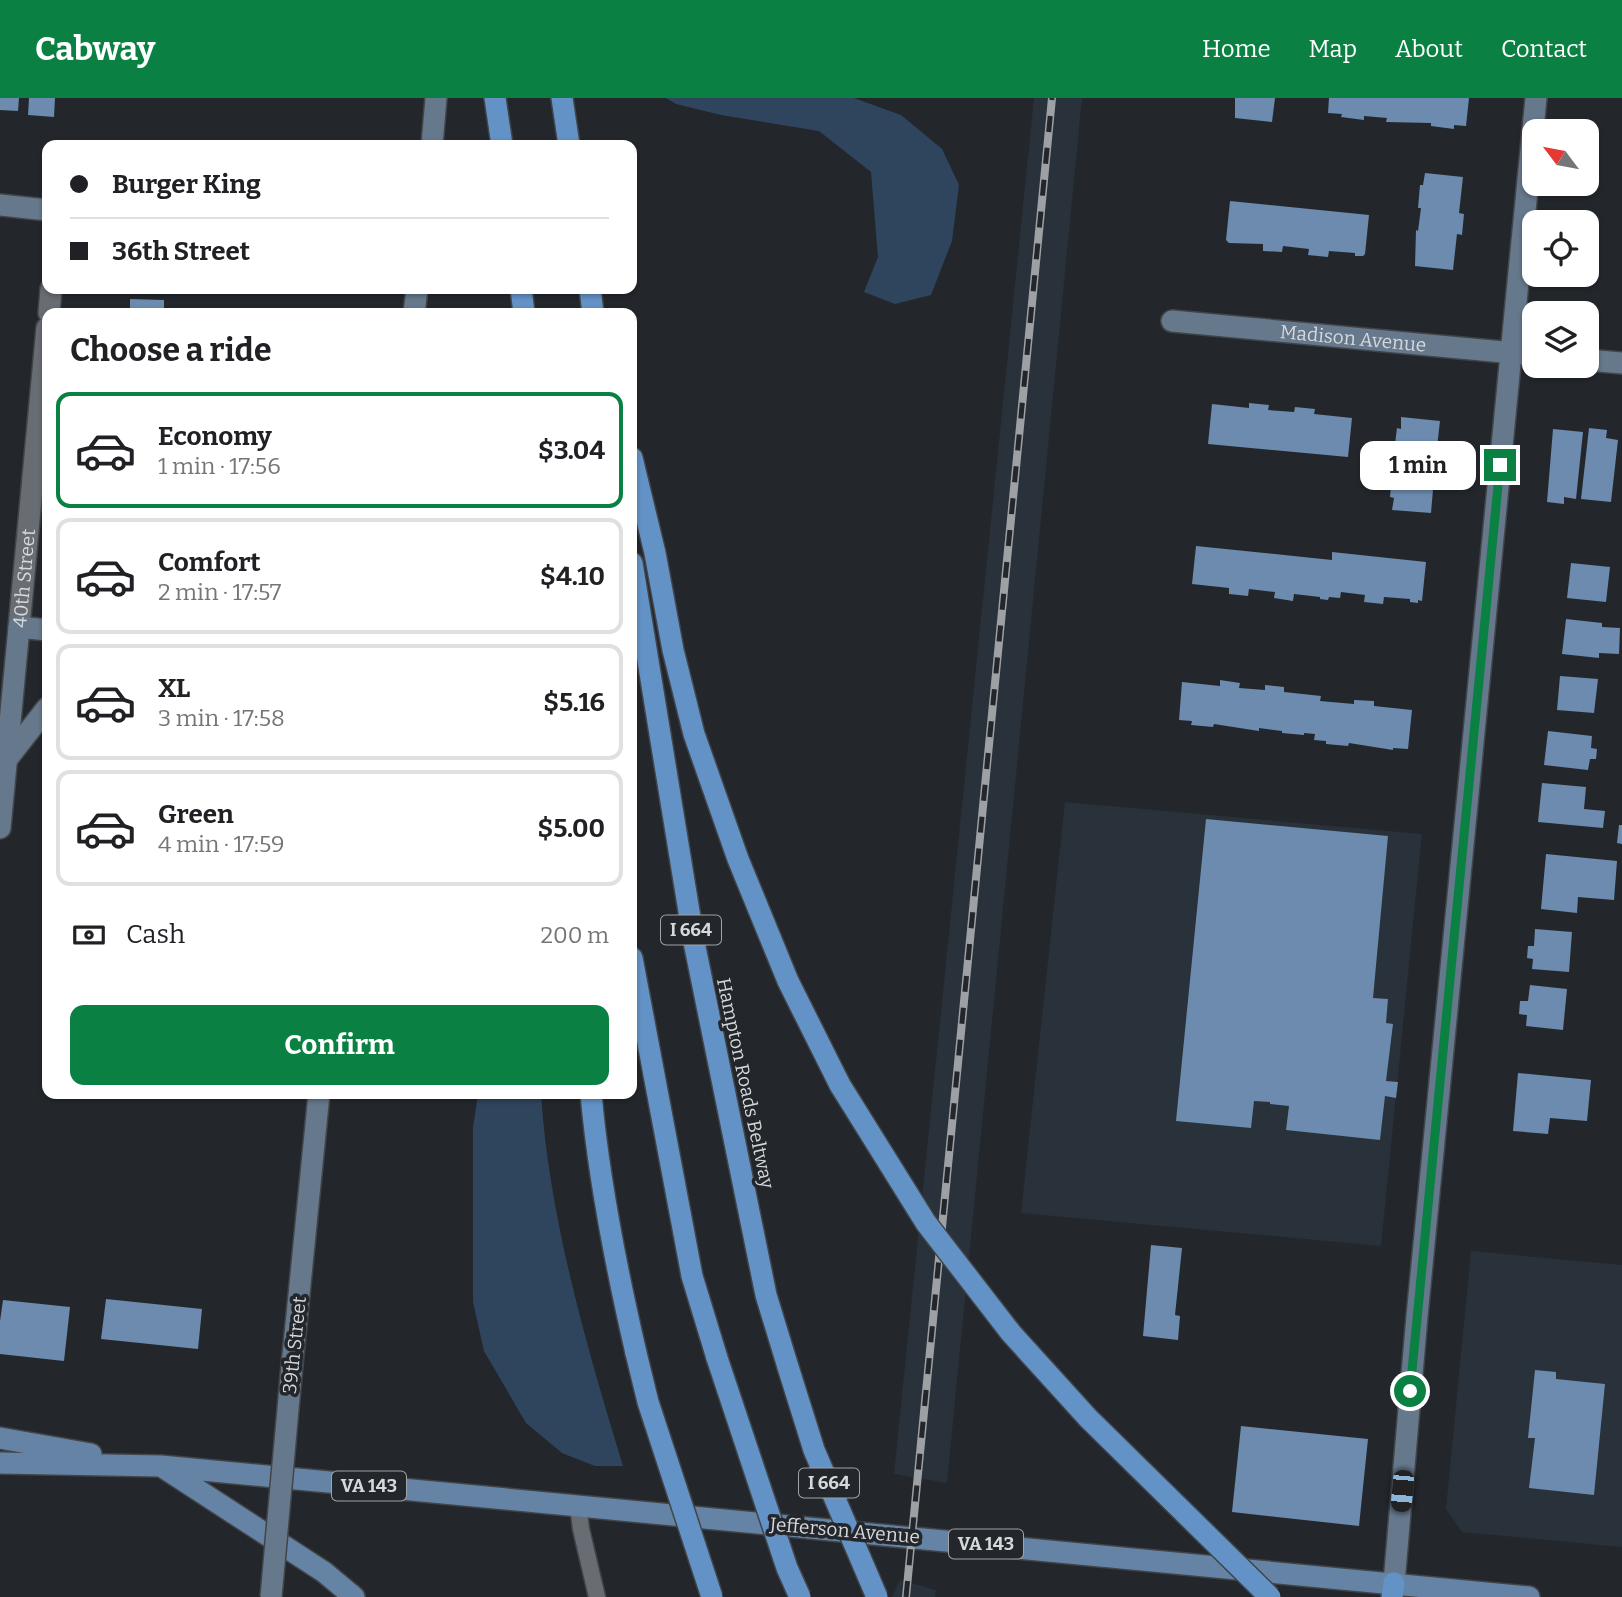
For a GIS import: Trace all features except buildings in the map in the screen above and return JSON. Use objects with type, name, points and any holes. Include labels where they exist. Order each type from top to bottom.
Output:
[{"type":"highway","points":[[495,98],[501,140]]},
{"type":"highway","points":[[562,98],[568,140]]},
{"type":"highway","points":[[637,478],[655,552],[673,650],[694,734],[738,859],[788,981],[840,1085],[926,1223],[1011,1333],[1088,1419],[1270,1597]]},
{"type":"highway","name":"Hampton Roads Beltway","points":[[637,594],[694,942],[766,1295],[814,1450],[877,1597]]},
{"type":"highway","points":[[637,984],[692,1276],[716,1358],[787,1568],[800,1597]]},
{"type":"highway","points":[[591,1099],[604,1200],[636,1353],[648,1402],[712,1597]]},
{"type":"main road","name":"Jefferson Avenue","points":[[0,1438],[161,1466]]},
{"type":"main road","name":"Jefferson Avenue","points":[[0,1463],[161,1466],[578,1505],[1393,1590],[1529,1597]]},
{"type":"main road","points":[[161,1466],[324,1572],[354,1597]]},
{"type":"street","points":[[432,140],[436,98]]},
{"type":"street","points":[[1393,1590],[1416,1316],[1536,98]]},
{"type":"street","points":[[0,205],[42,209]]},
{"type":"street","name":"Madison Avenue","points":[[1172,321],[1522,354]]},
{"type":"street","points":[[1599,361],[1622,363]]},
{"type":"street","name":"40th Street","points":[[0,828],[42,381]]},
{"type":"street","points":[[19,627],[42,629]]},
{"type":"street","points":[[6,760],[42,714]]},
{"type":"street","name":"39th Street","points":[[271,1597],[319,1099]]},
{"type":"lane","points":[[578,1505],[597,1597]]},
{"type":"shaded area","points":[[666,98],[854,98],[901,115],[942,149],[959,185],[952,241],[931,295],[895,304],[864,292],[878,257],[871,172],[819,131],[721,115],[676,104]]},
{"type":"shaded area","points":[[1034,98],[1082,98],[947,1483],[894,1474]]},
{"type":"shaded area","points":[[1065,802],[1422,834],[1381,1246],[1021,1213]]},
{"type":"shaded area","points":[[477,1099],[541,1099],[545,1141],[561,1235],[583,1329],[623,1466],[595,1466],[562,1453],[526,1423],[484,1351],[473,1302],[473,1128]]},
{"type":"shaded area","points":[[1471,1251],[1622,1265],[1622,1547],[1462,1532],[1446,1509]]},
{"type":"shaded area","points":[[900,1580],[936,1590],[935,1597],[892,1597]]},
{"type":"railway","points":[[906,1597],[1052,98]]},
{"type":"route","points":[[1410,1391],[1500,465]]}]
